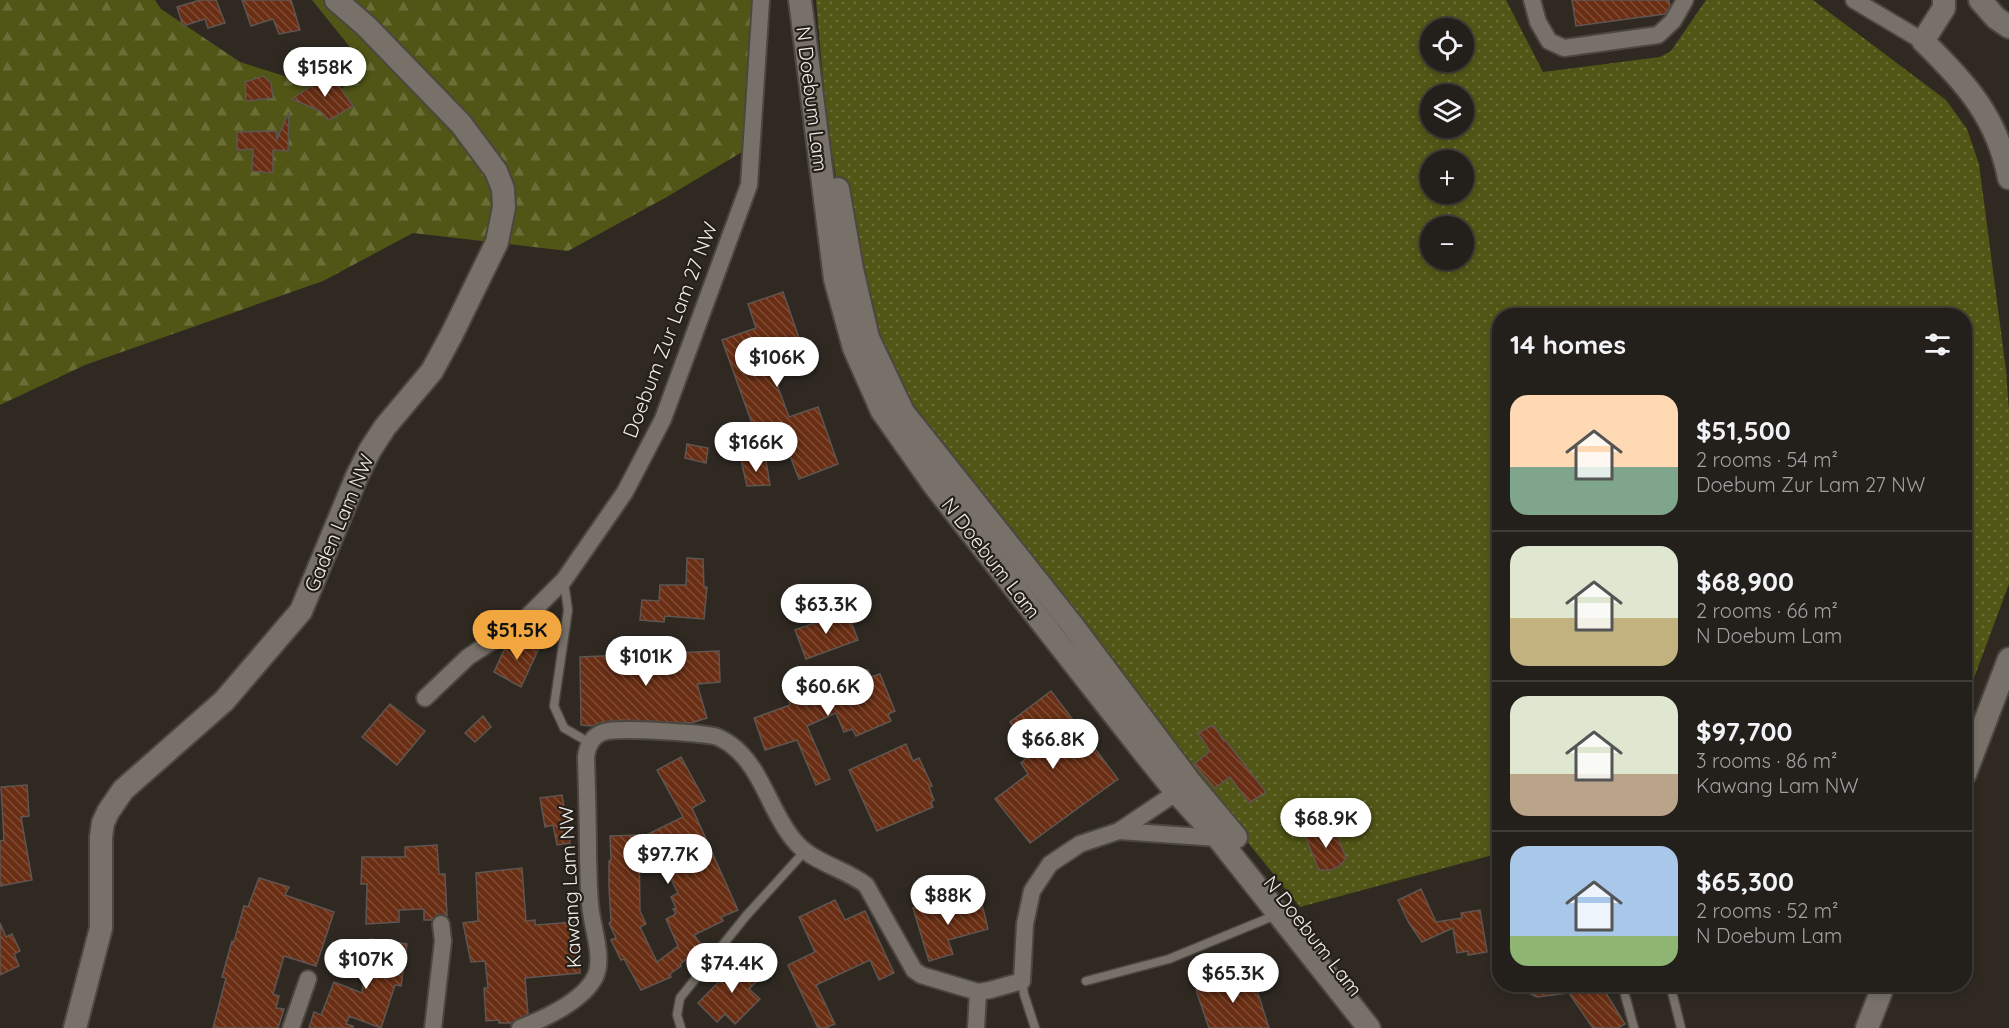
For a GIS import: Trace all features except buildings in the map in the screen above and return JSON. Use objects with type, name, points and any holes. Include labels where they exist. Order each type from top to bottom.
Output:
[{"type":"main road","name":"Gaden Lam NW","points":[[75,1028],[101,928],[101,837],[108,812],[123,790],[224,701],[301,611],[370,450],[385,427],[432,371],[497,242],[504,207],[503,189],[496,171],[461,124],[366,26],[336,0]]},
{"type":"main road","name":"N Doebum Lam","points":[[800,0],[836,279],[854,348],[882,411],[933,485],[1385,1028]]},
{"type":"main road","name":"N Doebum Lam","points":[[816,0],[827,123],[852,269],[868,338],[903,412],[1073,626],[1184,788]]},
{"type":"main road","points":[[2009,27],[1981,1],[1944,4],[1923,41],[1959,76],[1977,98],[2003,148],[2009,178]]},
{"type":"main road","points":[[1972,756],[2009,659]]},
{"type":"main road","name":"N Doebum Lam","points":[[1224,835],[1279,913],[1370,1028]]},
{"type":"main road","points":[[1867,1028],[1881,992]]},
{"type":"street","name":"Doebum Zur Lam 27 NW","points":[[425,698],[468,657],[523,621],[564,580],[625,492],[663,419],[749,185],[761,0]]},
{"type":"street","points":[[1532,0],[1538,22],[1549,41],[1564,48],[1658,35],[1673,21],[1685,0]]},
{"type":"street","points":[[1854,0],[1923,41]]},
{"type":"street","points":[[590,743],[604,732],[612,731],[647,731],[721,738],[746,760],[793,840],[805,851],[866,885],[914,970],[931,979],[978,992],[1022,981],[1025,924],[1032,891],[1050,864],[1080,844],[1119,831],[1184,788]]},
{"type":"street","name":"Kawang Lam NW","points":[[520,1028],[543,1018],[580,996],[591,984],[598,966],[588,890],[586,757],[590,743]]},
{"type":"street","points":[[1119,831],[1224,835]]},
{"type":"street","points":[[433,1028],[443,940],[441,924]]},
{"type":"street","points":[[291,1028],[308,979]]},
{"type":"street","points":[[976,1028],[978,992]]},
{"type":"lane","points":[[564,580],[568,610],[554,706],[564,728],[590,743]]},
{"type":"lane","points":[[681,1028],[677,1015],[680,998],[746,916],[805,851]]},
{"type":"lane","points":[[1086,981],[1169,959],[1279,913]]},
{"type":"lane","points":[[1022,981],[1035,1028]]},
{"type":"lane","points":[[1624,992],[1634,1028]]},
{"type":"lane","points":[[1672,992],[1682,1028]]},
{"type":"green space","points":[[0,0],[155,0],[161,9],[240,62],[339,93],[362,62],[312,0],[767,0],[752,146],[665,198],[568,251],[413,233],[323,281],[85,365],[0,405]]},
{"type":"green space","points":[[816,0],[1506,0],[1543,72],[1660,57],[1671,51],[1706,0],[1813,0],[1946,100],[1967,129],[1979,164],[2006,370],[2009,411],[2009,584],[1972,683],[1972,308],[1492,308],[1492,855],[1300,907],[912,427],[860,320],[827,123]]}]
